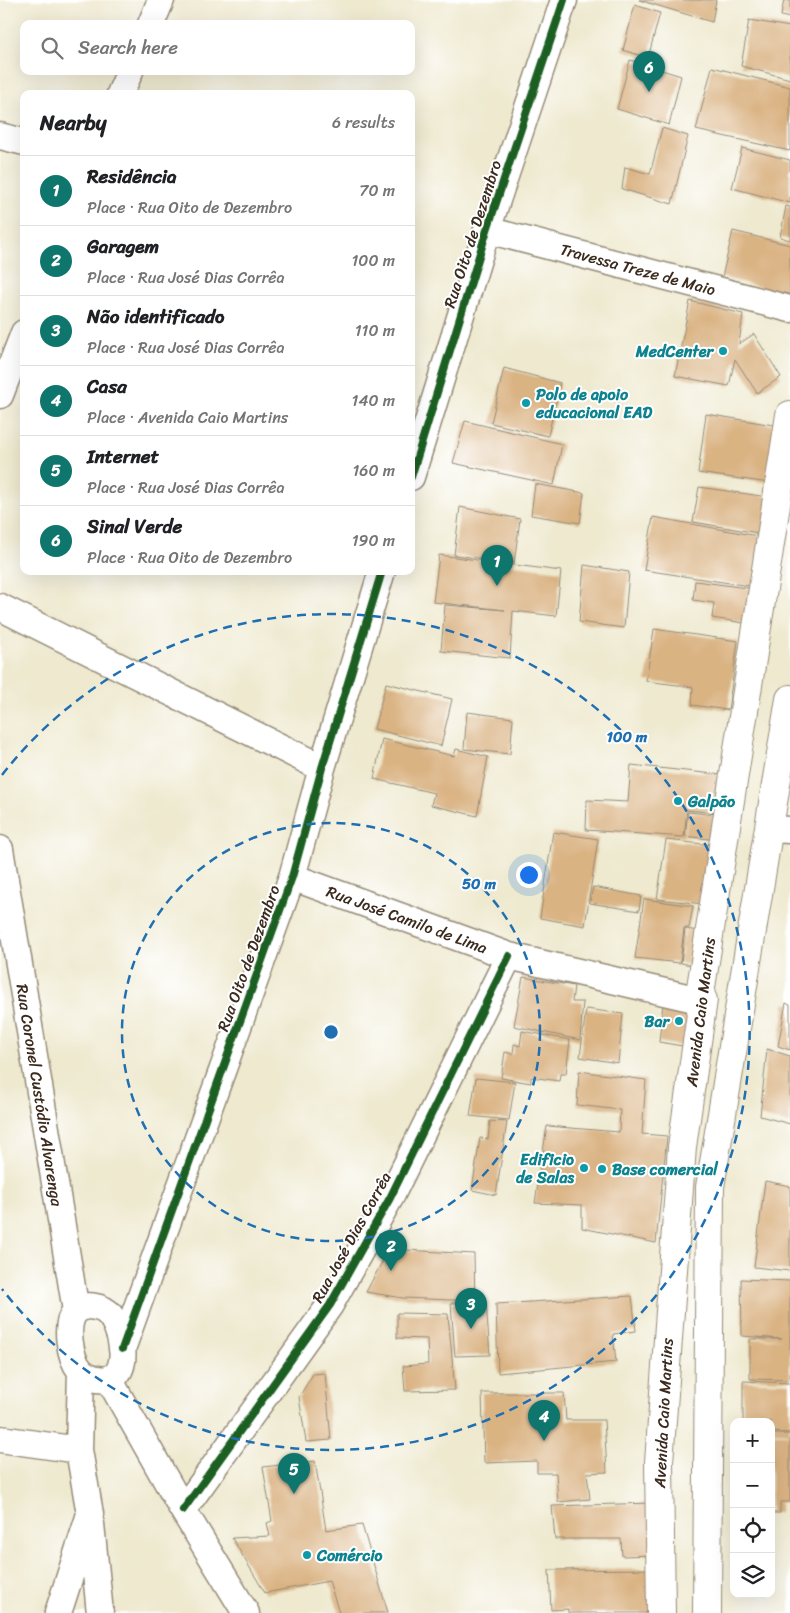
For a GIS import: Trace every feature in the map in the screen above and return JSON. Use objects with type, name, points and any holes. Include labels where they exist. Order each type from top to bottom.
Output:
[{"type":"main road","name":"Avenida Caio Martins","points":[[661,1613],[659,1462],[680,1164],[703,1000],[699,1000],[790,415]]},
{"type":"main road","points":[[707,1613],[710,1187],[779,829],[790,699]]},
{"type":"street","points":[[153,20],[161,0]]},
{"type":"street","name":"Rua Oito de Dezembro","points":[[415,464],[487,230],[564,0]]},
{"type":"street","points":[[122,90],[128,75]]},
{"type":"street","points":[[0,136],[20,141]]},
{"type":"street","name":"Travessa Treze de Maio","points":[[487,230],[790,309]]},
{"type":"street","points":[[0,395],[20,343]]},
{"type":"street","name":"Rua Oito de Dezembro","points":[[122,1349],[292,877],[322,768],[381,575]]},
{"type":"street","points":[[0,607],[322,768]]},
{"type":"street","name":"Rua Coronel Custódio Alvarenga","points":[[0,849],[76,1311]]},
{"type":"street","name":"Rua José Camilo de Lima","points":[[292,877],[509,956],[699,1000]]},
{"type":"street","name":"Rua José Dias Corrêa","points":[[183,1510],[330,1305],[390,1198],[509,956]]},
{"type":"street","points":[[81,1371],[89,1377],[101,1380],[109,1379],[120,1370],[122,1349],[115,1322],[107,1312],[96,1306],[85,1306],[76,1311],[70,1322],[69,1330],[73,1354],[81,1371],[79,1450],[90,1514],[100,1613]]},
{"type":"street","points":[[109,1379],[183,1510],[246,1613]]},
{"type":"street","points":[[0,1438],[79,1450]]},
{"type":"street","points":[[58,1613],[90,1514]]},
{"type":"building","points":[[639,0],[716,0],[712,22]]},
{"type":"building","points":[[784,0],[790,0],[790,18],[781,16]]},
{"type":"building","points":[[635,5],[660,13],[648,58],[623,50]]},
{"type":"building","points":[[749,20],[790,27],[790,79],[741,66]]},
{"type":"building","points":[[630,60],[681,76],[669,125],[617,109]]},
{"type":"building","points":[[712,67],[790,87],[790,151],[696,130]]},
{"type":"building","points":[[662,128],[688,136],[672,204],[622,189],[625,167],[650,174]]},
{"type":"building","points":[[742,148],[790,160],[790,203],[732,188]]},
{"type":"building","points":[[786,206],[790,207],[790,240],[780,237]]},
{"type":"building","points":[[733,231],[790,245],[790,295],[722,277]]},
{"type":"building","name":"MedCenter","points":[[690,301],[743,314],[739,344],[754,334],[781,377],[757,393],[735,359],[729,386],[675,376]]},
{"type":"building","name":"Polo de apoio educacional EAD","points":[[504,368],[560,383],[548,436],[491,423]]},
{"type":"building","points":[[706,414],[786,427],[777,484],[698,473]]},
{"type":"building","points":[[465,421],[562,444],[554,485],[453,463]]},
{"type":"building","points":[[535,484],[584,493],[580,523],[531,515]]},
{"type":"building","points":[[699,487],[775,498],[770,535],[693,522]]},
{"type":"building","points":[[460,507],[520,519],[514,563],[454,555]]},
{"type":"building","points":[[653,517],[769,538],[762,588],[644,570]]},
{"type":"building","points":[[439,555],[561,571],[556,616],[513,611],[510,658],[441,651],[445,605],[505,610],[433,602]]},
{"type":"building","points":[[584,565],[629,572],[624,628],[579,622]]},
{"type":"building","points":[[695,581],[762,590],[757,625],[712,618],[714,603],[693,600]]},
{"type":"building","points":[[654,629],[738,641],[728,710],[692,705],[693,687],[646,681]]},
{"type":"building","points":[[386,683],[452,699],[441,746],[374,729]]},
{"type":"building","points":[[467,712],[513,718],[510,754],[464,749]]},
{"type":"building","points":[[382,739],[454,756],[456,749],[488,757],[477,816],[431,805],[434,793],[374,779]]},
{"type":"building","name":"Galpão","points":[[631,765],[732,776],[727,814],[687,810],[684,837],[586,830],[587,800],[628,802]]},
{"type":"building","points":[[688,812],[726,816],[724,841],[685,836]]},
{"type":"building","points":[[553,832],[598,839],[585,926],[540,918]]},
{"type":"building","points":[[666,840],[721,846],[713,905],[657,899]]},
{"type":"building","points":[[593,887],[641,896],[639,911],[590,903]]},
{"type":"building","points":[[644,899],[693,906],[689,928],[684,928],[680,963],[635,958]]},
{"type":"building","points":[[685,929],[707,932],[702,967],[681,963]]},
{"type":"building","points":[[523,977],[574,986],[572,1002],[583,1002],[580,1040],[514,1026]]},
{"type":"building","name":"Bar","points":[[664,994],[699,1000],[694,1048],[659,1042]]},
{"type":"building","points":[[786,1003],[790,1005],[790,1050],[778,1046]]},
{"type":"building","points":[[586,1009],[623,1014],[618,1063],[580,1057]]},
{"type":"building","points":[[522,1031],[570,1040],[566,1074],[560,1074],[559,1081],[531,1077],[531,1083],[501,1078],[505,1052],[513,1054],[514,1044],[520,1046]]},
{"type":"building","points":[[767,1049],[790,1056],[790,1124],[760,1116]]},
{"type":"building","name":"Base comercial","points":[[579,1071],[646,1080],[642,1134],[667,1136],[656,1243],[582,1228],[582,1205],[535,1203],[547,1126],[619,1132],[620,1110],[577,1105]]},
{"type":"building","points":[[476,1078],[515,1082],[509,1120],[470,1116]]},
{"type":"building","points":[[490,1121],[507,1122],[496,1195],[472,1190],[480,1138],[488,1139]]},
{"type":"building","points":[[765,1181],[790,1186],[790,1271],[754,1267]]},
{"type":"building","points":[[389,1249],[474,1254],[475,1301],[403,1298],[366,1292]]},
{"type":"building","points":[[741,1279],[790,1281],[790,1380],[750,1379],[750,1339],[782,1339],[742,1336]]},
{"type":"building","points":[[632,1296],[636,1331],[613,1334],[616,1362],[498,1373],[496,1304]]},
{"type":"building","points":[[486,1302],[490,1355],[455,1356],[451,1303]]},
{"type":"building","points":[[397,1313],[448,1314],[455,1390],[405,1391],[403,1366],[428,1364],[427,1339],[397,1338]]},
{"type":"building","points":[[325,1373],[331,1440],[306,1442],[299,1397],[313,1374]]},
{"type":"building","points":[[743,1381],[790,1383],[790,1433],[775,1432],[775,1418],[743,1418]]},
{"type":"building","points":[[482,1393],[564,1393],[566,1420],[604,1420],[607,1472],[587,1473],[590,1499],[558,1502],[556,1473],[537,1473],[537,1461],[484,1463]]},
{"type":"building","points":[[775,1434],[790,1434],[790,1502],[780,1502],[780,1513],[775,1513]]},
{"type":"building","points":[[315,1461],[326,1530],[362,1525],[388,1613],[339,1613],[329,1581],[265,1593],[232,1538],[270,1536],[267,1523],[272,1521],[263,1467]]},
{"type":"building","points":[[653,1503],[657,1555],[622,1556],[621,1539],[555,1539],[552,1506]]},
{"type":"building","points":[[656,1569],[657,1613],[568,1613],[568,1609],[551,1610],[549,1570]]},
{"type":"cycle path","points":[[415,464],[487,230],[564,0]]},
{"type":"cycle path","points":[[122,1349],[292,877],[322,768],[381,575]]},
{"type":"cycle path","points":[[183,1510],[330,1305],[390,1198],[509,956]]},
{"type":"place","name":"Sinal Verde","points":[[649,92]]},
{"type":"place","name":"MedCenter","points":[[723,351]]},
{"type":"place","name":"Polo de apoio educacional EAD","points":[[526,403]]},
{"type":"place","name":"Residência","points":[[497,586]]},
{"type":"place","name":"Galpão","points":[[678,801]]},
{"type":"place","name":"Bar","points":[[679,1021]]},
{"type":"place","name":"Edificio de Salas","points":[[584,1168]]},
{"type":"place","name":"Base comercial","points":[[602,1169]]},
{"type":"place","name":"Garagem","points":[[391,1271]]},
{"type":"place","name":"Não identificado","points":[[471,1329]]},
{"type":"place","name":"Casa","points":[[544,1441]]},
{"type":"place","name":"Internet","points":[[294,1494]]},
{"type":"place","name":"Comércio","points":[[307,1555]]}]
